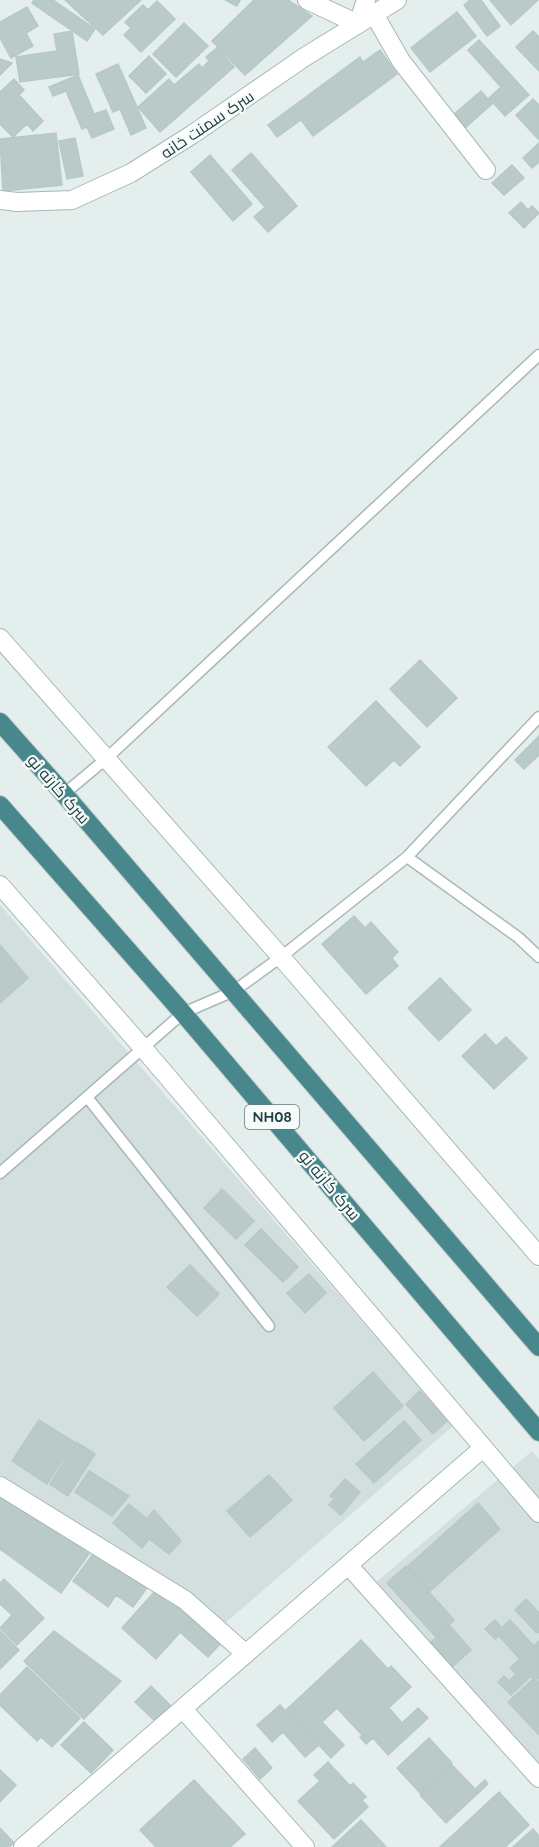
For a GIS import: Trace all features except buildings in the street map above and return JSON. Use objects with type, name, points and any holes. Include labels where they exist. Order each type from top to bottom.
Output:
[{"type":"highway","name":"سرک کارته نو","points":[[0,722],[539,1347]]},
{"type":"highway","name":"سرک کارته نو","points":[[0,805],[183,1012],[539,1432]]},
{"type":"street","points":[[307,0],[358,24]]},
{"type":"street","name":"سرک سمنت خانه","points":[[0,200],[17,202],[72,200],[131,173],[194,134],[303,58],[358,24],[370,7],[397,0]]},
{"type":"street","points":[[370,7],[401,61],[486,170]]},
{"type":"street","points":[[0,638],[281,957],[539,1256]]},
{"type":"street","points":[[0,885],[143,1048],[539,1513]]},
{"type":"street","points":[[30,1845],[483,1448]]},
{"type":"street","points":[[0,1486],[184,1600],[246,1654]]},
{"type":"street","points":[[349,1566],[539,1778]]},
{"type":"street","points":[[183,1709],[305,1847]]},
{"type":"lane","points":[[64,794],[107,758],[539,355]]},
{"type":"lane","points":[[0,1173],[183,1012],[234,991],[281,957],[407,857],[539,717]]},
{"type":"lane","points":[[407,857],[519,938],[539,957]]},
{"type":"lane","points":[[87,1097],[269,1326]]},
{"type":"shaded area","points":[[0,905],[453,1426],[223,1625],[0,1475]]},
{"type":"shaded area","points":[[532,1451],[539,1459],[539,1768],[375,1583]]}]
